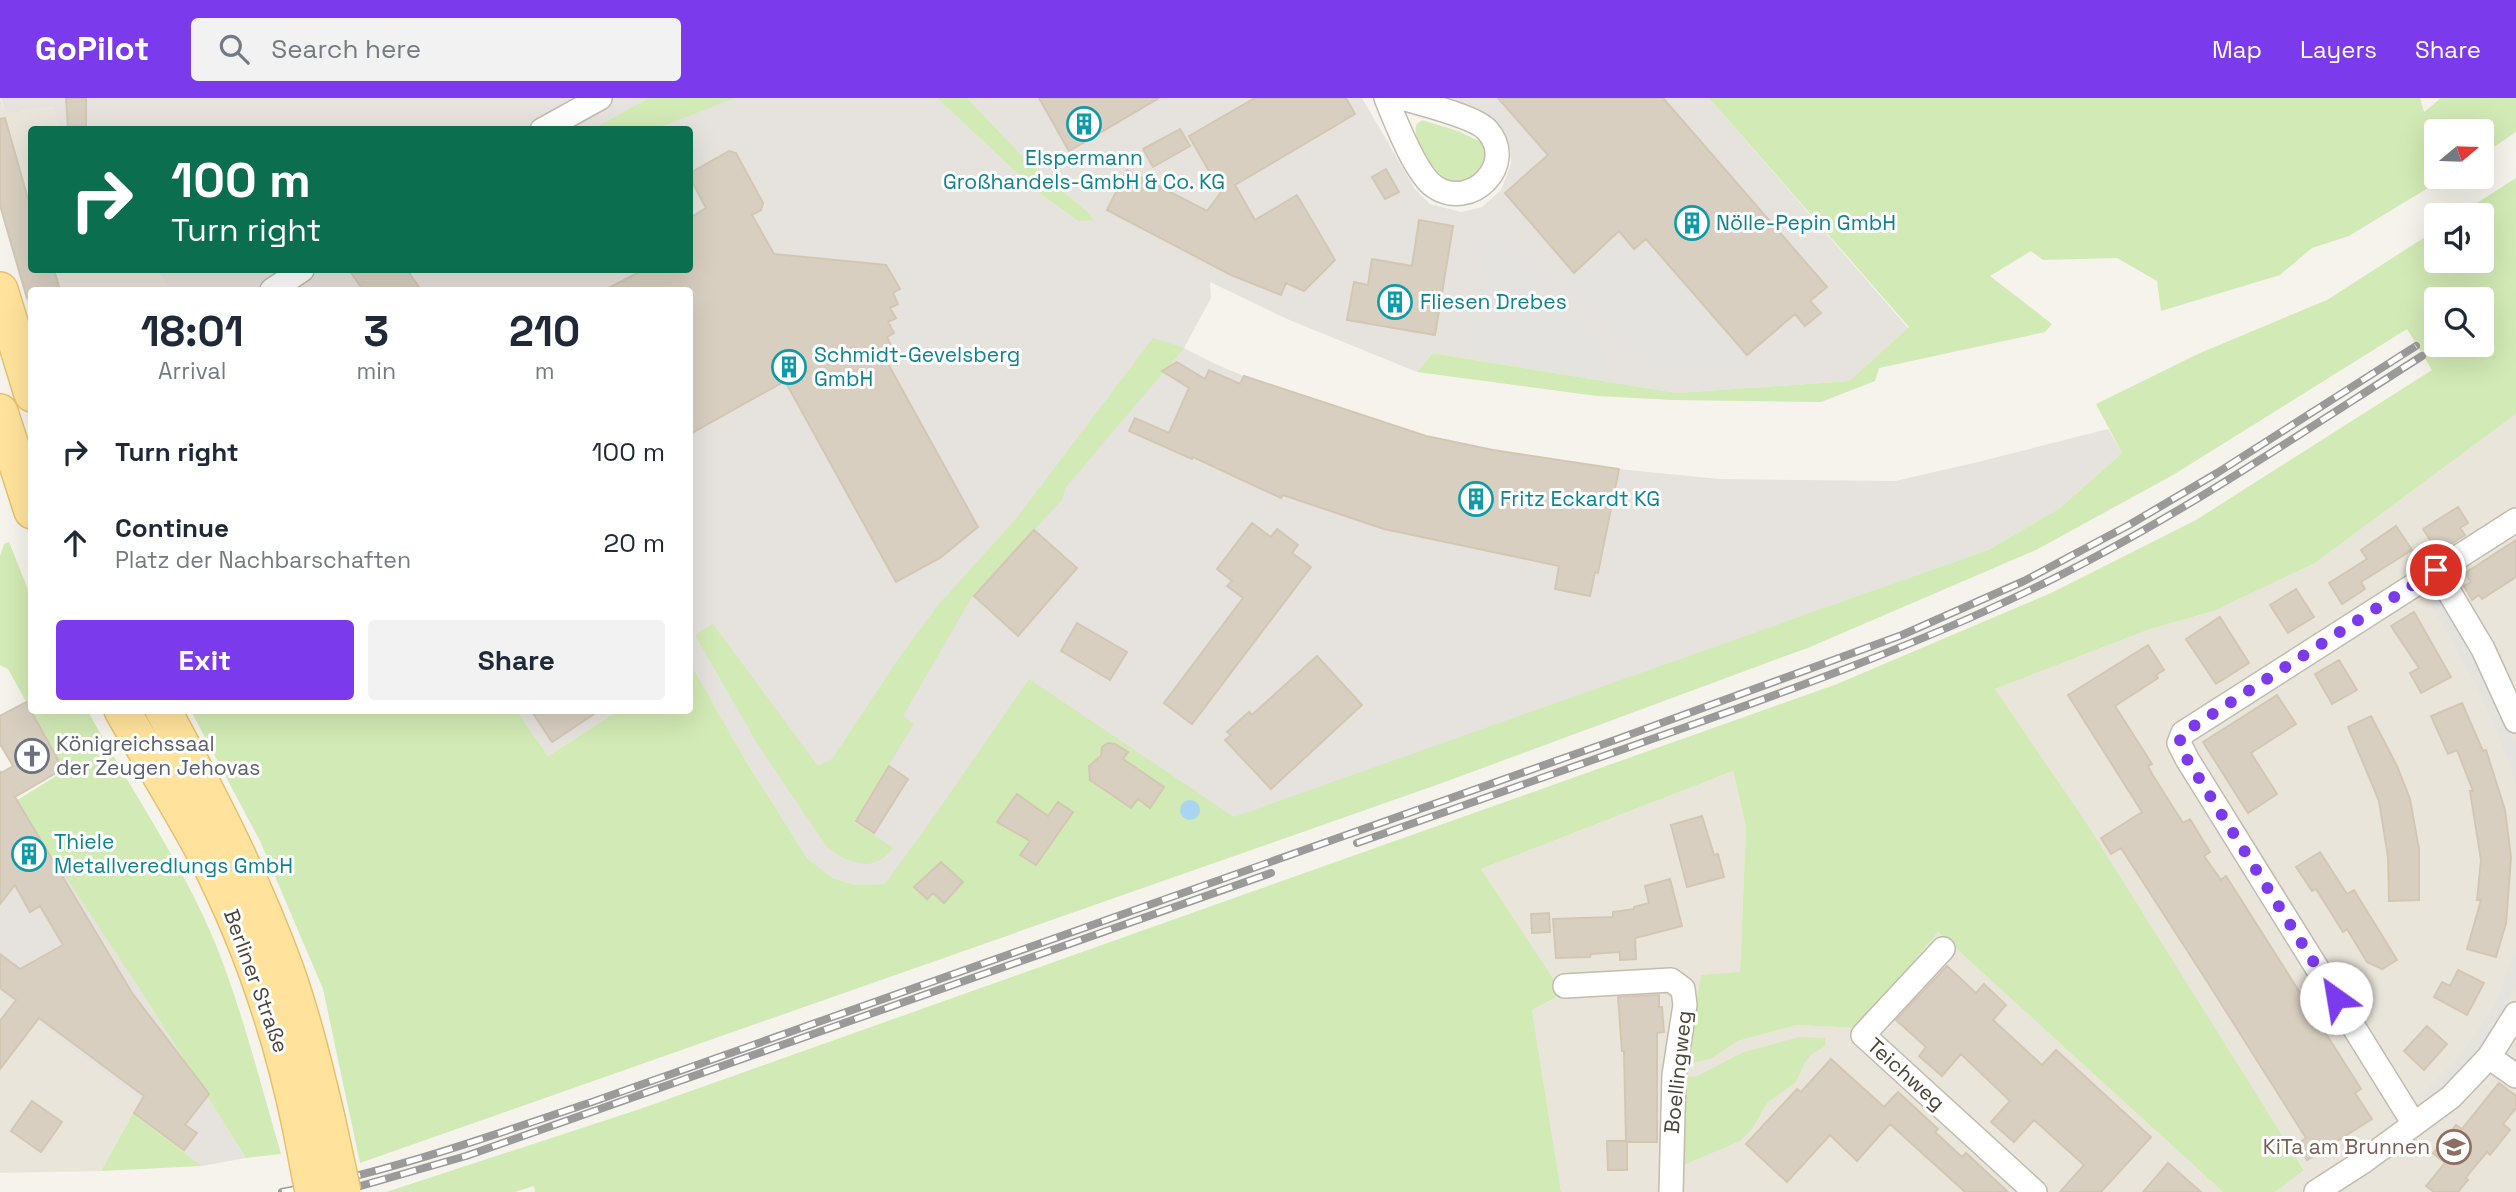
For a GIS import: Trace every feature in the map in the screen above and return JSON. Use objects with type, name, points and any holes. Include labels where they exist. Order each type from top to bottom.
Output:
[{"type":"main road","points":[[0,290],[28,381]]},
{"type":"main road","points":[[0,412],[28,501]]},
{"type":"main road","name":"Berliner Straße","points":[[124,714],[178,805],[230,905],[268,1003],[283,1051],[343,1192]]},
{"type":"main road","name":"Berliner Straße","points":[[165,714],[225,826],[262,909],[303,1022],[314,1121],[313,1192]]},
{"type":"street","points":[[549,126],[600,98]]},
{"type":"street","points":[[1386,98],[1405,141],[1435,188],[1460,195],[1475,190],[1490,179],[1497,162],[1497,151],[1487,131],[1479,124],[1402,98]]},
{"type":"street","points":[[276,287],[298,273]]},
{"type":"street","points":[[2414,1124],[2179,743],[2183,733],[2516,520]]},
{"type":"street","points":[[2436,570],[2483,649],[2516,721]]},
{"type":"street","name":"Teichweg","points":[[1943,949],[1863,1035],[2035,1192]]},
{"type":"street","name":"Boellingweg","points":[[1565,986],[1671,980],[1683,989],[1685,1004],[1674,1075],[1671,1192]]},
{"type":"street","points":[[2316,1192],[2364,1161],[2451,1097],[2489,1057],[2516,1014]]},
{"type":"street","points":[[2489,1057],[2516,1076]]},
{"type":"shaded area","points":[[0,98],[6,114],[53,107],[59,126],[28,126],[28,273],[160,273],[167,287],[28,287],[28,306],[0,209]]},
{"type":"shaded area","points":[[1,98],[937,98],[1034,189],[1079,222],[1092,220],[1088,212],[1033,167],[967,98],[1362,98],[1415,189],[1430,204],[1461,212],[1482,207],[1501,190],[1511,164],[1510,149],[1497,123],[1483,112],[1438,98],[1709,98],[1908,328],[1849,381],[1677,393],[1433,353],[1417,372],[1287,319],[1210,282],[1211,298],[1184,348],[1302,401],[1417,435],[1516,456],[1618,469],[1720,479],[1895,481],[2108,429],[2122,453],[2060,508],[1988,550],[855,953],[840,928],[884,884],[855,885],[831,877],[807,858],[744,758],[693,669],[693,287],[167,287],[160,273],[693,273],[693,126],[59,126],[53,107],[6,114]]},
{"type":"shaded area","points":[[1487,232],[1503,244],[1507,243],[1611,365],[1595,379],[1482,359],[1466,341]]},
{"type":"shaded area","points":[[1617,237],[1632,256],[1647,243],[1746,357],[1735,368],[1641,364],[1567,280]]},
{"type":"shaded area","points":[[2516,414],[2516,1192],[2275,1192],[2304,1169],[1995,689],[2150,629],[2214,611],[2315,563]]},
{"type":"shaded area","points":[[2442,597],[2477,658],[2516,745],[2516,783],[2477,687],[2431,604]]},
{"type":"shaded area","points":[[519,714],[613,714],[548,756]]},
{"type":"shaded area","points":[[1733,771],[1746,827],[1740,972],[1712,1058],[1738,1041],[1796,1025],[1859,1028],[1938,932],[2223,1192],[1561,1192],[1532,1010],[1562,995],[1481,869]]},
{"type":"shaded area","points":[[0,774],[246,1158],[202,1166],[133,1113],[140,1100],[0,993]]},
{"type":"shaded area","points":[[2516,948],[2516,986],[2502,1015],[2460,1074],[2430,1102],[2423,1094],[2451,1066],[2475,1036],[2497,999]]},
{"type":"shaded area","points":[[0,993],[140,1100],[101,1171],[0,1173]]},
{"type":"green space","points":[[649,98],[735,98],[663,126],[599,126]]},
{"type":"green space","points":[[937,98],[967,98],[1033,167],[1088,212],[1093,220],[1079,222],[1034,189]]},
{"type":"green space","points":[[1709,98],[2420,98],[2424,112],[2441,98],[2516,98],[2516,132],[2494,147],[2494,119],[2424,119],[2424,189],[2426,189],[2349,236],[2312,248],[2280,275],[2161,311],[2157,281],[2117,258],[2043,260],[2031,251],[1990,276],[2052,324],[2045,332],[1879,368],[1875,381],[1821,402],[1597,396],[1417,372],[1433,353],[1677,393],[1849,381],[1909,327]]},
{"type":"green space","points":[[1422,120],[1458,131],[1481,142],[1483,162],[1473,181],[1452,183],[1426,158],[1416,133],[1416,125]]},
{"type":"green space","points":[[2516,178],[2516,414],[2315,563],[2214,611],[2150,629],[1995,689],[2087,824],[2304,1170],[2275,1192],[2223,1192],[1938,932],[1859,1028],[1796,1025],[1738,1041],[1712,1058],[1686,1065],[1701,975],[1740,972],[1746,827],[1733,771],[1481,869],[1563,994],[1532,1010],[1561,1192],[535,1192],[534,1186],[515,1192],[386,1192],[640,1109],[1837,684],[2051,593],[2196,520],[2432,370],[2424,357],[2494,357],[2494,287],[2424,287],[2424,357],[2407,329],[2173,475],[2036,550],[1810,647],[1442,783],[360,1163],[323,989],[260,841],[193,714],[519,714],[548,756],[613,714],[693,714],[693,668],[744,758],[807,858],[831,877],[855,885],[885,884],[1029,679],[1234,817],[1988,550],[2060,508],[2122,453],[2096,404],[2200,353],[2327,300],[2424,238],[2424,273],[2494,273],[2494,203],[2477,203]]},
{"type":"green space","points":[[1153,338],[1184,348],[1066,487],[1062,500],[973,595],[903,716],[914,724],[854,822],[893,848],[885,856],[869,864],[844,858],[827,847],[757,743],[695,635],[713,624],[818,766],[832,759],[901,655],[939,604],[1016,519]]},
{"type":"green space","points":[[9,542],[28,590],[28,705],[8,669],[0,665],[0,556],[4,544]]},
{"type":"green space","points":[[33,714],[90,714],[170,852],[201,910],[224,966],[281,1154],[246,1158],[139,988],[16,801],[64,771]]},
{"type":"green space","points":[[1799,1037],[1825,1038],[1825,1046],[1805,1062],[1796,1082],[1767,1103],[1752,1129],[1740,1141],[1681,1166],[1683,1077],[1697,1076],[1744,1052]]},
{"type":"green space","points":[[133,1113],[202,1166],[101,1171]]},
{"type":"water","points":[[1186,800],[1194,800],[1200,810],[1194,820],[1186,820],[1180,814],[1180,806]]},
{"type":"building","points":[[66,98],[86,98],[86,126],[68,126]]},
{"type":"building","name":"Elspermann Großhandels-GmbH & Co. KG","points":[[1039,98],[1159,98],[1069,151]]},
{"type":"building","points":[[1255,98],[1346,98],[1355,114],[1235,185],[1255,220],[1297,195],[1335,260],[1304,291],[1286,283],[1281,295],[1231,275],[1107,210],[1127,170],[1207,211],[1221,192],[1189,136]]},
{"type":"building","name":"Nölle-Pepin GmbH","points":[[1498,98],[1663,98],[1827,287],[1810,301],[1821,313],[1805,326],[1795,314],[1747,355],[1646,239],[1634,249],[1619,231],[1574,273],[1505,193],[1548,155]]},
{"type":"building","points":[[5,118],[28,199],[28,273],[55,273],[59,287],[28,287],[27,298],[0,205],[0,119]]},
{"type":"building","points":[[1180,129],[1190,146],[1153,167],[1143,149]]},
{"type":"building","name":"Schmidt-Gevelsberg GmbH","points":[[729,151],[736,153],[763,203],[761,210],[752,215],[774,254],[886,265],[900,289],[893,293],[898,304],[890,308],[896,318],[888,322],[894,333],[887,337],[892,347],[882,353],[978,527],[940,558],[896,582],[785,381],[693,432],[693,287],[611,287],[637,273],[693,273],[693,216],[706,208],[693,184],[693,171]]},
{"type":"building","points":[[1386,169],[1399,192],[1385,199],[1372,177]]},
{"type":"building","name":"Fliesen Drebes","points":[[1419,220],[1453,226],[1435,335],[1347,320],[1354,282],[1368,285],[1372,259],[1412,266]]},
{"type":"building","points":[[351,273],[409,273],[419,287],[361,287]]},
{"type":"building","name":"Fritz Eckardt KG","points":[[1177,362],[1205,379],[1209,370],[1240,384],[1244,376],[1426,436],[1493,450],[1619,469],[1598,573],[1595,572],[1590,596],[1555,589],[1559,566],[1384,529],[1283,495],[1281,498],[1129,431],[1135,418],[1169,433],[1189,388],[1162,371]]},
{"type":"building","points":[[2458,507],[2468,523],[2460,528],[2465,535],[2438,552],[2423,529]]},
{"type":"building","points":[[1252,523],[1271,537],[1277,529],[1298,545],[1292,553],[1311,567],[1192,724],[1164,703],[1243,598],[1227,586],[1232,581],[1217,569]]},
{"type":"building","points":[[2396,526],[2412,550],[2361,582],[2365,589],[2342,604],[2329,583],[2367,559],[2361,550]]},
{"type":"building","points":[[1034,530],[1077,568],[1018,636],[974,596]]},
{"type":"building","points":[[2516,540],[2516,577],[2482,599],[2479,595],[2472,600],[2464,586],[2471,582],[2465,573]]},
{"type":"building","points":[[2296,589],[2314,617],[2288,633],[2270,605]]},
{"type":"building","points":[[2414,612],[2451,677],[2421,693],[2410,673],[2419,668],[2391,626]]},
{"type":"building","points":[[2220,617],[2249,663],[2216,684],[2186,639]]},
{"type":"building","points":[[1077,623],[1127,652],[1110,680],[1061,651]]},
{"type":"building","points":[[2148,645],[2164,670],[2156,675],[2158,678],[2115,706],[2152,764],[2148,766],[2152,774],[2183,823],[2190,819],[2210,852],[2204,856],[2221,880],[2226,876],[2361,1089],[2355,1093],[2372,1119],[2307,1160],[2297,1144],[2306,1138],[2210,986],[2121,848],[2111,854],[2101,838],[2142,812],[2068,695]]},
{"type":"building","points":[[1317,656],[1362,705],[1271,789],[1225,740],[1231,735],[1227,732],[1249,712],[1252,715]]},
{"type":"building","points":[[2339,660],[2357,690],[2332,704],[2315,674]]},
{"type":"building","points":[[2277,695],[2296,724],[2251,753],[2277,794],[2248,813],[2203,742]]},
{"type":"building","points":[[26,702],[28,714],[33,714],[63,769],[15,797],[132,993],[209,1094],[185,1125],[197,1133],[184,1150],[134,1113],[144,1096],[39,1018],[0,1069],[0,1021],[16,1000],[0,988],[0,954],[20,969],[63,945],[40,906],[30,912],[15,885],[0,904],[0,771],[1,773],[13,766],[0,744],[0,716]]},
{"type":"building","points":[[2462,703],[2483,751],[2486,750],[2505,810],[2511,858],[2506,923],[2496,957],[2467,949],[2481,900],[2477,900],[2481,860],[2470,791],[2473,791],[2457,750],[2448,754],[2431,716]]},
{"type":"building","points":[[534,714],[594,714],[552,742]]},
{"type":"building","points":[[2371,716],[2397,766],[2410,799],[2419,849],[2419,900],[2389,901],[2388,857],[2379,801],[2348,727]]},
{"type":"building","points":[[1108,743],[1128,752],[1123,759],[1164,787],[1150,808],[1138,799],[1131,808],[1090,780],[1089,766],[1101,756],[1102,747]]},
{"type":"building","points":[[889,766],[908,779],[874,833],[856,821]]},
{"type":"building","points":[[1017,794],[1048,816],[1058,802],[1073,812],[1036,865],[1020,855],[1030,841],[997,822]]},
{"type":"building","points":[[1702,816],[1714,855],[1718,854],[1724,877],[1687,887],[1671,825]]},
{"type":"building","points":[[2320,852],[2347,894],[2354,890],[2397,960],[2382,969],[2367,962],[2347,929],[2343,932],[2316,889],[2312,891],[2296,867]]},
{"type":"building","points":[[941,862],[963,882],[944,903],[933,893],[927,899],[914,887]]},
{"type":"building","points":[[1670,879],[1682,926],[1635,938],[1636,959],[1620,960],[1620,952],[1591,954],[1590,957],[1556,958],[1553,919],[1613,917],[1613,912],[1634,909],[1649,903],[1645,886]]},
{"type":"building","points":[[1549,913],[1550,932],[1532,933],[1531,914]]},
{"type":"building","points":[[1947,966],[1976,993],[1984,984],[2006,1005],[1993,1020],[2042,1065],[2056,1050],[2151,1137],[2101,1192],[2060,1192],[2084,1165],[2034,1120],[2014,1142],[1991,1122],[2010,1101],[1961,1054],[1942,1076],[1919,1056],[1926,1047],[1896,1020]]},
{"type":"building","points":[[2458,970],[2484,983],[2467,1015],[2434,997],[2442,982],[2450,986]]},
{"type":"building","points":[[1659,995],[1664,1032],[1657,1033],[1657,1142],[1627,1142],[1627,1170],[1608,1170],[1607,1141],[1626,1141],[1624,1051],[1618,997]]},
{"type":"building","points":[[2427,1026],[2447,1044],[2424,1070],[2404,1051]]},
{"type":"building","points":[[1831,1059],[1884,1107],[1898,1092],[1938,1129],[1935,1132],[1962,1157],[1966,1153],[2008,1192],[1965,1192],[1890,1124],[1857,1161],[1830,1135],[1787,1182],[1746,1144],[1797,1089],[1801,1092]]},
{"type":"building","points":[[2499,1083],[2516,1096],[2516,1108],[2503,1124],[2510,1130],[2490,1155],[2487,1152],[2466,1177],[2468,1180],[2458,1192],[2434,1192],[2426,1186],[2445,1163],[2433,1153],[2456,1125],[2462,1129]]},
{"type":"building","points":[[32,1101],[62,1122],[41,1152],[11,1131]]},
{"type":"building","points":[[2168,1163],[2201,1192],[2143,1192]]},
{"type":"railway","points":[[282,1192],[400,1164],[592,1102],[1615,740],[1902,635],[2024,581],[2129,525],[2217,473],[2416,346]]},
{"type":"railway","points":[[1357,843],[1815,680],[1985,611],[2078,566],[2178,510],[2422,356]]},
{"type":"railway","points":[[339,1192],[466,1156],[1271,873]]},
{"type":"place","name":"Elspermann Großhandels-GmbH & Co. KG","points":[[1084,124]]},
{"type":"place","name":"Nölle-Pepin GmbH","points":[[1692,223]]},
{"type":"place","name":"Fliesen Drebes","points":[[1395,302]]},
{"type":"place","name":"Schmidt-Gevelsberg GmbH","points":[[789,367]]},
{"type":"place","name":"Fritz Eckardt KG","points":[[1476,499]]},
{"type":"place","name":"Königreichssaal der Zeugen Jehovas","points":[[32,756]]},
{"type":"place","name":"Thiele Metallveredlungs GmbH","points":[[29,854]]},
{"type":"place","name":"KiTa am Brunnen","points":[[2454,1147]]},
{"type":"route","points":[[2336,998],[2179,743],[2183,733],[2436,570]]}]
